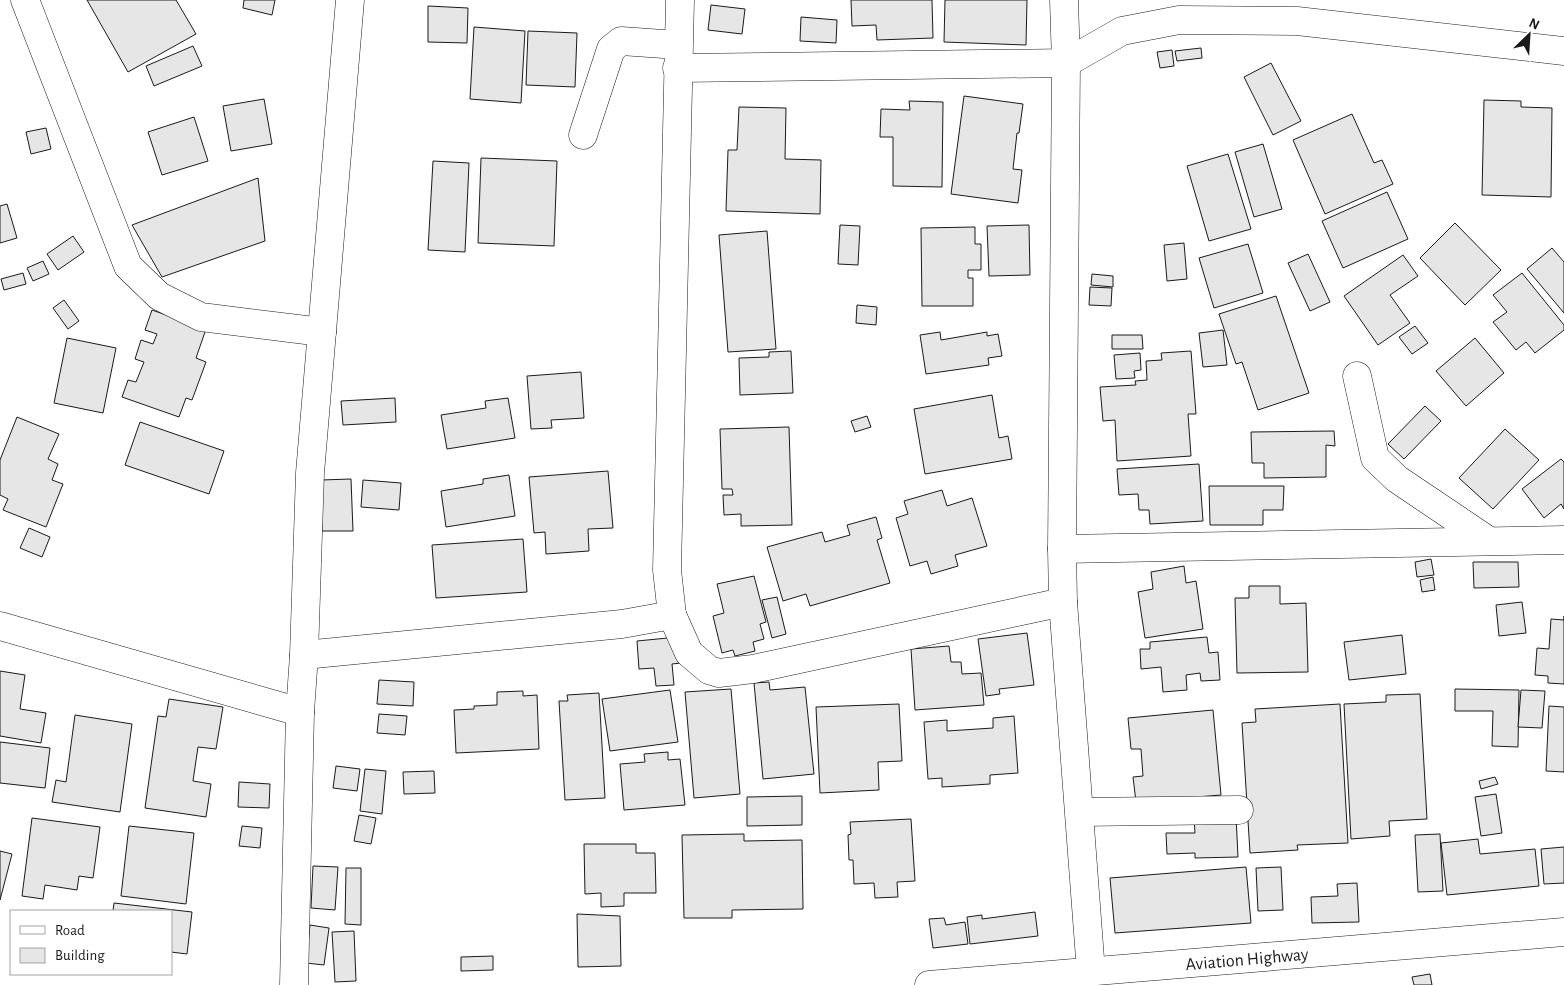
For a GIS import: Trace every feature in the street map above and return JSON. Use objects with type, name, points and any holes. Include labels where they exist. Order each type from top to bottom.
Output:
[{"type":"street","points":[[25,0],[128,266],[159,296],[201,316],[322,332]]},
{"type":"street","points":[[294,985],[300,712],[304,655],[310,473],[350,0]]},
{"type":"street","points":[[680,0],[667,570],[672,615],[689,653],[709,670],[720,673],[753,669],[1064,602]]},
{"type":"street","points":[[1064,0],[1066,63],[1062,549],[1064,602],[1091,972]]},
{"type":"street","points":[[583,135],[611,48],[621,41],[678,56],[1066,63],[1122,31],[1179,20],[1297,22],[1564,50]]},
{"type":"street","points":[[1356,376],[1375,458],[1397,479],[1490,542]]},
{"type":"street","points":[[1062,549],[1564,540]]},
{"type":"street","points":[[304,655],[622,624],[672,615]]},
{"type":"street","points":[[0,626],[300,712]]},
{"type":"street","points":[[1080,812],[1239,810]]},
{"type":"street","name":"Aviation Highway","points":[[929,985],[1564,932]]},
{"type":"building","points":[[87,0],[176,0],[196,34],[128,72]]},
{"type":"building","points":[[244,0],[275,0],[272,15],[243,8]]},
{"type":"building","points":[[851,0],[932,0],[933,38],[877,40],[876,25],[852,26]]},
{"type":"building","points":[[945,0],[1027,0],[1026,45],[944,42]]},
{"type":"building","points":[[711,5],[745,9],[742,34],[708,30]]},
{"type":"building","points":[[428,6],[468,8],[467,43],[428,42]]},
{"type":"building","points":[[801,17],[837,20],[836,43],[800,41]]},
{"type":"building","points":[[474,27],[525,31],[521,103],[470,99]]},
{"type":"building","points":[[528,31],[577,33],[575,87],[526,85]]},
{"type":"building","points":[[193,46],[202,66],[154,86],[146,66]]},
{"type":"building","points":[[1201,48],[1202,58],[1177,61],[1175,51]]},
{"type":"building","points":[[1172,50],[1174,66],[1160,68],[1157,52]]},
{"type":"building","points":[[1271,63],[1301,121],[1273,135],[1244,77]]},
{"type":"building","points":[[964,96],[1023,104],[1019,133],[1017,133],[1013,169],[1022,170],[1018,203],[951,194]]},
{"type":"building","points":[[264,99],[272,144],[231,151],[223,106]]},
{"type":"building","points":[[1484,100],[1521,101],[1521,107],[1552,108],[1551,197],[1482,195]]},
{"type":"building","points":[[909,101],[943,102],[942,187],[893,186],[893,137],[880,137],[881,109],[910,110]]},
{"type":"building","points":[[739,107],[786,108],[785,159],[821,160],[820,214],[726,211],[728,150],[737,150]]},
{"type":"building","points":[[1352,114],[1374,163],[1382,160],[1393,184],[1325,214],[1293,140]]},
{"type":"building","points":[[194,117],[208,161],[162,175],[148,132]]},
{"type":"building","points":[[46,128],[51,149],[31,154],[26,132]]},
{"type":"building","points":[[1263,144],[1282,209],[1254,217],[1235,152]]},
{"type":"building","points":[[1228,154],[1251,229],[1209,241],[1187,166]]},
{"type":"building","points":[[481,158],[557,161],[554,246],[478,243]]},
{"type":"building","points":[[433,161],[469,163],[465,252],[428,250]]},
{"type":"building","points":[[258,178],[265,241],[162,277],[132,225]]},
{"type":"building","points":[[1387,192],[1408,239],[1343,268],[1322,221]]},
{"type":"building","points":[[7,204],[17,238],[0,243],[0,206]]},
{"type":"building","points":[[1455,223],[1501,270],[1465,305],[1420,258]]},
{"type":"building","points":[[840,225],[860,226],[858,265],[838,264]]},
{"type":"building","points":[[1029,225],[1030,275],[989,276],[987,226]]},
{"type":"building","points":[[975,227],[975,244],[981,244],[981,270],[968,270],[968,278],[973,278],[973,306],[922,306],[921,228]]},
{"type":"building","points":[[767,231],[776,349],[728,352],[719,235]]},
{"type":"building","points":[[73,236],[84,252],[58,270],[47,254]]},
{"type":"building","points":[[1184,243],[1187,279],[1167,281],[1164,245]]},
{"type":"building","points":[[1248,244],[1263,293],[1214,308],[1199,258]]},
{"type":"building","points":[[1552,248],[1564,262],[1564,313],[1527,269]]},
{"type":"building","points":[[1308,254],[1330,302],[1310,311],[1288,263]]},
{"type":"building","points":[[1403,255],[1418,276],[1390,295],[1410,323],[1378,345],[1344,296]]},
{"type":"building","points":[[43,261],[49,274],[33,281],[27,268]]},
{"type":"building","points":[[23,273],[26,284],[4,290],[1,279]]},
{"type":"building","points":[[1522,273],[1564,325],[1564,330],[1535,353],[1526,342],[1516,350],[1493,322],[1507,312],[1493,295]]},
{"type":"building","points":[[1092,274],[1113,276],[1113,287],[1091,285]]},
{"type":"building","points":[[1090,287],[1112,288],[1111,306],[1089,305]]},
{"type":"building","points":[[1276,296],[1309,393],[1258,410],[1242,362],[1236,364],[1219,314]]},
{"type":"building","points":[[64,300],[79,321],[68,329],[53,308]]},
{"type":"building","points":[[857,305],[877,307],[876,325],[856,323]]},
{"type":"building","points":[[152,310],[206,329],[196,358],[206,362],[192,400],[186,398],[179,417],[122,397],[128,380],[136,382],[144,362],[135,359],[141,340],[153,344],[157,334],[145,330]]},
{"type":"building","points":[[1415,326],[1428,343],[1412,354],[1399,337]]},
{"type":"building","points":[[1223,330],[1227,365],[1203,367],[1199,333]]},
{"type":"building","points":[[940,332],[941,340],[987,332],[987,336],[998,334],[1002,356],[988,358],[989,365],[926,374],[920,335]]},
{"type":"building","points":[[1112,335],[1142,335],[1143,349],[1112,349]]},
{"type":"building","points":[[67,338],[116,348],[103,413],[54,403]]},
{"type":"building","points":[[1475,338],[1504,373],[1466,406],[1436,371]]},
{"type":"building","points":[[791,351],[793,393],[740,395],[739,358],[769,357],[769,352]]},
{"type":"building","points":[[1191,351],[1196,414],[1188,414],[1191,456],[1117,461],[1115,420],[1103,421],[1100,387],[1136,385],[1135,381],[1147,380],[1146,361],[1162,360],[1161,353]]},
{"type":"building","points":[[1140,353],[1141,370],[1134,371],[1135,378],[1116,379],[1114,355]]},
{"type":"building","points":[[581,372],[584,418],[551,420],[552,428],[531,429],[527,376]]},
{"type":"building","points":[[992,395],[999,438],[1008,436],[1012,459],[925,474],[914,409]]},
{"type":"building","points":[[395,398],[396,422],[343,425],[341,401]]},
{"type":"building","points":[[508,398],[515,438],[447,449],[441,415],[486,408],[485,401]]},
{"type":"building","points":[[1425,406],[1441,421],[1404,459],[1388,444]]},
{"type":"building","points":[[867,416],[871,427],[855,432],[851,421]]},
{"type":"building","points":[[17,417],[59,434],[48,459],[58,464],[52,480],[63,484],[46,527],[3,510],[8,499],[0,495],[0,460]]},
{"type":"building","points":[[140,422],[224,451],[209,494],[125,465]]},
{"type":"building","points":[[789,427],[792,525],[741,526],[741,514],[724,515],[723,495],[733,495],[732,489],[722,489],[720,429]]},
{"type":"building","points":[[1505,429],[1539,460],[1493,509],[1459,478]]},
{"type":"building","points":[[1334,431],[1335,446],[1326,445],[1326,477],[1264,478],[1264,463],[1252,463],[1251,432]]},
{"type":"building","points":[[1561,459],[1564,462],[1564,509],[1561,504],[1544,518],[1522,489]]},
{"type":"building","points":[[1199,464],[1203,521],[1150,524],[1149,510],[1139,510],[1138,494],[1119,495],[1117,469]]},
{"type":"building","points":[[608,471],[613,528],[588,529],[589,551],[546,554],[545,532],[534,533],[529,477]]},
{"type":"building","points":[[509,475],[515,516],[446,527],[441,491],[483,484],[483,479]]},
{"type":"building","points":[[351,479],[353,531],[322,531],[321,480]]},
{"type":"building","points":[[363,480],[401,483],[399,510],[361,507]]},
{"type":"building","points":[[1209,486],[1284,486],[1283,510],[1263,510],[1263,525],[1210,525]]},
{"type":"building","points":[[942,490],[947,506],[972,498],[987,546],[955,555],[958,566],[931,574],[927,561],[910,566],[896,518],[908,514],[904,501]]},
{"type":"building","points":[[876,517],[882,538],[877,540],[890,583],[810,606],[806,594],[783,601],[767,547],[822,532],[825,542],[850,535],[847,525]]},
{"type":"building","points":[[29,528],[50,537],[42,557],[20,548]]},
{"type":"building","points":[[523,539],[527,592],[436,598],[432,545]]},
{"type":"building","points":[[1431,559],[1434,575],[1417,577],[1415,562]]},
{"type":"building","points":[[1473,562],[1518,562],[1519,587],[1474,588]]},
{"type":"building","points":[[1184,566],[1186,583],[1196,581],[1203,629],[1145,638],[1138,592],[1153,589],[1151,572]]},
{"type":"building","points":[[754,576],[766,622],[760,624],[764,639],[753,642],[755,651],[735,656],[733,650],[722,653],[713,616],[724,613],[717,584]]},
{"type":"building","points":[[1433,577],[1435,590],[1422,592],[1420,580]]},
{"type":"building","points":[[1249,586],[1280,586],[1280,604],[1306,603],[1308,672],[1237,673],[1235,598],[1249,598]]},
{"type":"building","points":[[777,597],[786,634],[772,638],[762,600]]},
{"type":"building","points":[[1522,602],[1526,633],[1499,636],[1496,605]]},
{"type":"building","points":[[1551,619],[1564,620],[1564,684],[1548,683],[1548,676],[1535,675],[1537,648],[1549,649]]},
{"type":"building","points":[[1027,633],[1034,685],[999,689],[1000,694],[986,696],[978,639]]},
{"type":"building","points":[[1402,635],[1406,674],[1349,680],[1344,642]]},
{"type":"building","points":[[678,637],[681,663],[672,664],[674,685],[656,686],[654,668],[639,669],[637,641]]},
{"type":"building","points":[[1207,637],[1209,653],[1218,652],[1220,680],[1201,681],[1200,673],[1186,675],[1187,690],[1163,692],[1161,667],[1141,669],[1140,649],[1150,649],[1150,642]]},
{"type":"building","points":[[949,646],[951,662],[961,662],[962,674],[981,673],[984,705],[915,710],[911,649]]},
{"type":"building","points":[[0,671],[25,675],[20,709],[46,713],[41,743],[0,736]]},
{"type":"building","points":[[379,680],[414,682],[413,706],[377,704]]},
{"type":"building","points":[[769,682],[770,690],[805,687],[814,774],[763,779],[754,683]]},
{"type":"building","points":[[731,689],[740,794],[694,798],[685,692]]},
{"type":"building","points":[[1455,689],[1519,690],[1518,747],[1492,746],[1493,711],[1455,711]]},
{"type":"building","points":[[670,690],[678,742],[610,751],[602,699]]},
{"type":"building","points":[[1521,690],[1545,691],[1542,728],[1518,727]]},
{"type":"building","points":[[523,691],[523,696],[537,695],[539,749],[456,753],[454,710],[474,709],[474,706],[497,705],[497,692]]},
{"type":"building","points":[[599,693],[605,798],[565,800],[559,701],[568,701],[567,695]]},
{"type":"building","points":[[1420,694],[1427,819],[1389,821],[1390,836],[1351,839],[1344,704],[1386,702],[1386,695]]},
{"type":"building","points":[[169,699],[223,707],[216,749],[198,747],[193,781],[211,784],[206,817],[145,808],[158,716],[166,717]]},
{"type":"building","points":[[899,704],[902,761],[878,762],[879,790],[820,793],[816,707]]},
{"type":"building","points":[[1340,704],[1348,843],[1297,845],[1298,850],[1250,853],[1242,723],[1256,722],[1255,709]]},
{"type":"building","points":[[1549,706],[1564,707],[1564,772],[1546,771]]},
{"type":"building","points":[[1213,710],[1221,795],[1136,802],[1133,777],[1143,776],[1141,749],[1131,749],[1128,718]]},
{"type":"building","points":[[379,714],[407,716],[405,735],[377,733]]},
{"type":"building","points":[[75,715],[132,724],[120,812],[52,802],[56,780],[66,782]]},
{"type":"building","points":[[1014,716],[1018,773],[990,775],[990,784],[942,787],[942,778],[928,779],[924,722],[947,720],[947,731],[993,728],[993,718]]},
{"type":"building","points":[[0,742],[50,748],[45,788],[0,783]]},
{"type":"building","points":[[668,752],[668,760],[680,759],[685,805],[624,810],[620,764],[645,762],[644,754]]},
{"type":"building","points":[[336,766],[360,769],[357,791],[333,788]]},
{"type":"building","points":[[365,769],[386,771],[382,814],[360,811]]},
{"type":"building","points":[[434,771],[435,793],[404,794],[403,772]]},
{"type":"building","points":[[1495,777],[1498,784],[1481,789],[1479,781]]},
{"type":"building","points":[[239,782],[270,784],[269,808],[238,807]]},
{"type":"building","points":[[1496,794],[1502,833],[1481,836],[1475,797]]},
{"type":"building","points":[[802,796],[802,825],[747,826],[747,797]]},
{"type":"building","points":[[359,815],[376,818],[371,844],[354,841]]},
{"type":"building","points":[[1236,816],[1238,857],[1195,858],[1195,853],[1167,854],[1166,833],[1195,833],[1194,818]]},
{"type":"building","points":[[32,818],[100,827],[93,878],[79,876],[77,890],[45,885],[43,899],[22,896]]},
{"type":"building","points":[[911,819],[915,881],[897,882],[898,897],[875,898],[874,883],[854,884],[853,860],[849,860],[848,835],[851,834],[850,822]]},
{"type":"building","points":[[129,826],[194,833],[186,904],[121,896]]},
{"type":"building","points":[[242,826],[262,828],[260,848],[239,846]]},
{"type":"building","points":[[744,834],[744,841],[802,840],[803,909],[732,910],[732,918],[684,918],[682,835]]},
{"type":"building","points":[[1440,834],[1443,891],[1418,892],[1415,835]]},
{"type":"building","points":[[1478,839],[1480,854],[1535,849],[1539,886],[1447,895],[1441,843]]},
{"type":"building","points":[[584,844],[636,844],[636,853],[655,853],[656,893],[624,893],[624,906],[601,907],[601,893],[585,894]]},
{"type":"building","points":[[1564,847],[1564,883],[1544,884],[1541,849]]},
{"type":"building","points":[[0,851],[12,854],[0,900]]},
{"type":"building","points":[[313,866],[338,867],[335,910],[311,908]]},
{"type":"building","points":[[1246,867],[1251,923],[1115,933],[1110,878]]},
{"type":"building","points":[[1281,867],[1283,910],[1258,911],[1256,868]]},
{"type":"building","points":[[346,868],[361,868],[361,925],[345,924]]},
{"type":"building","points":[[1357,883],[1359,922],[1312,923],[1311,897],[1338,896],[1337,884]]},
{"type":"building","points":[[114,903],[192,912],[187,954],[172,952],[172,910],[113,910]]},
{"type":"building","points":[[1035,912],[1038,936],[970,944],[967,917],[982,915],[982,919]]},
{"type":"building","points":[[577,914],[620,916],[621,966],[578,967]]},
{"type":"building","points":[[944,918],[946,925],[965,922],[968,944],[933,948],[929,919]]},
{"type":"building","points":[[310,925],[329,928],[324,965],[306,963]]},
{"type":"building","points":[[354,931],[356,981],[335,982],[332,932]]},
{"type":"building","points":[[493,956],[493,970],[461,971],[461,957]]},
{"type":"building","points":[[1430,974],[1432,985],[1414,985],[1412,977]]}]
